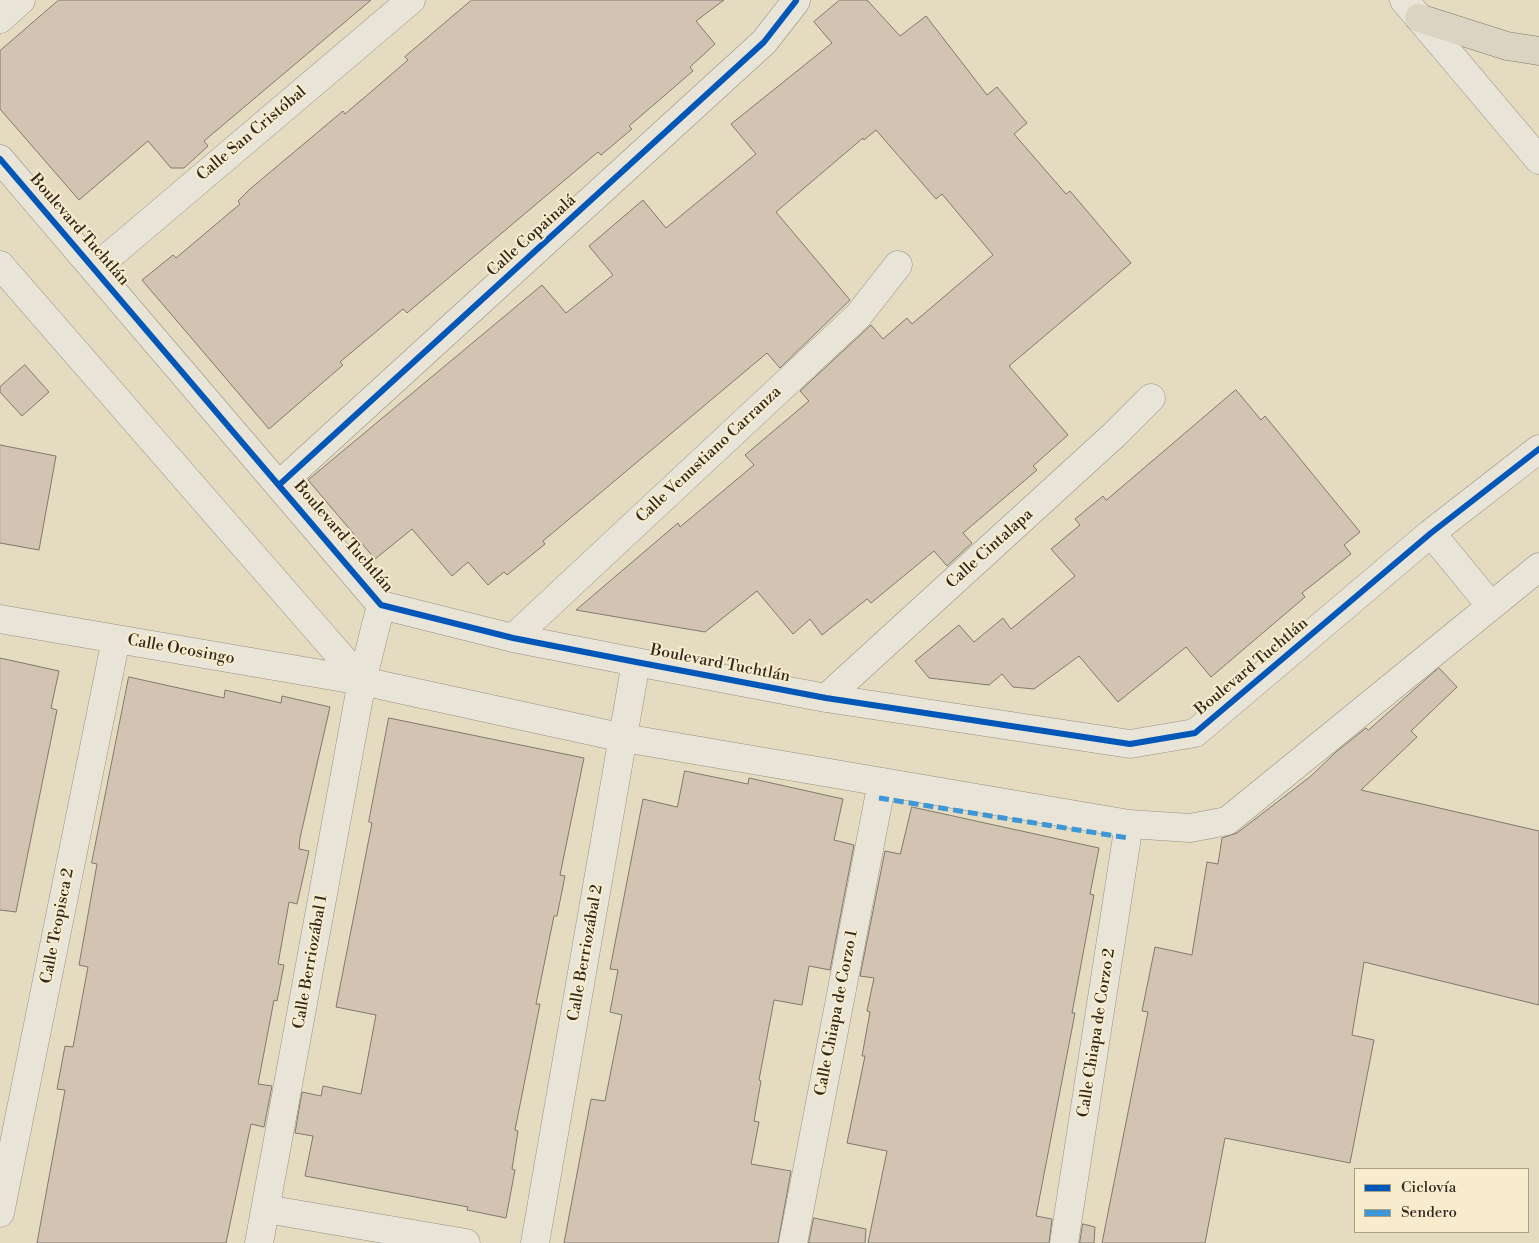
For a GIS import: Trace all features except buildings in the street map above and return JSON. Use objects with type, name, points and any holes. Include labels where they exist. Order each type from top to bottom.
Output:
[{"type":"highway","points":[[1411,9],[1507,46],[1539,51]]},
{"type":"street","points":[[0,19],[22,0]]},
{"type":"street","name":"Calle San Cristóbal","points":[[94,269],[411,0]]},
{"type":"street","name":"Calle Copainalá","points":[[279,485],[764,42],[796,1]]},
{"type":"street","points":[[1411,9],[1539,160]]},
{"type":"street","name":"Boulevard Tuchtlán","points":[[0,159],[381,605],[513,638],[826,698],[1130,744],[1195,733],[1431,533],[1539,450]]},
{"type":"street","points":[[0,265],[362,682],[624,738],[1129,824],[1190,828],[1227,821],[1539,567]]},
{"type":"street","name":"Calle Venustiano Carranza","points":[[513,638],[858,316],[898,265]]},
{"type":"street","name":"Calle Cintalapa","points":[[826,698],[1114,435],[1151,398]]},
{"type":"street","points":[[1431,533],[1491,606]]},
{"type":"street","name":"Calle Berriozábal 1","points":[[259,1243],[362,682],[381,605]]},
{"type":"street","name":"Calle Ocosingo","points":[[0,619],[362,682]]},
{"type":"street","name":"Calle Teopisca 2","points":[[0,1213],[4,1174],[116,639]]},
{"type":"street","name":"Calle Berriozábal 2","points":[[535,1243],[636,662]]},
{"type":"street","name":"Calle Chiapa de Corzo 1","points":[[793,1243],[882,782]]},
{"type":"street","name":"Calle Chiapa de Corzo 2","points":[[1064,1243],[1129,824]]},
{"type":"street","points":[[266,1208],[466,1243]]},
{"type":"marked path","points":[[879,798],[1128,838]]},
{"type":"cycle path","points":[[279,485],[764,42],[796,1]]},
{"type":"cycle path","points":[[0,159],[381,605],[513,638],[826,698],[1130,744],[1195,733],[1431,533],[1539,449]]}]
